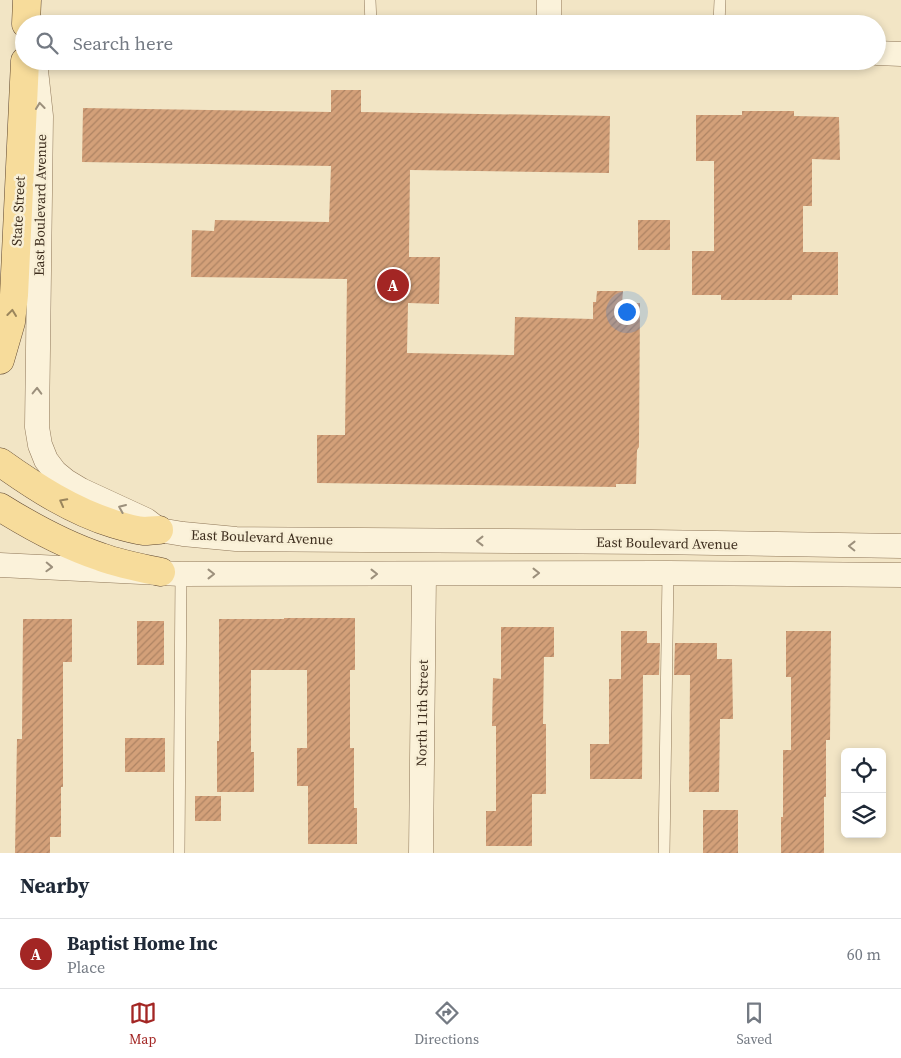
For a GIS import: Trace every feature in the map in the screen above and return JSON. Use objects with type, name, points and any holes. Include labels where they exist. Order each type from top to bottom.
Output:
[{"type":"main road","points":[[27,15],[28,0]]},
{"type":"main road","name":"State Street","points":[[0,360],[10,322],[14,295],[24,70]]},
{"type":"main road","points":[[0,462],[61,502],[84,513],[127,528],[146,531],[159,530]]},
{"type":"main road","points":[[0,507],[76,548],[131,566],[171,573]]},
{"type":"street","points":[[28,0],[30,15]]},
{"type":"street","points":[[549,0],[549,15]]},
{"type":"street","points":[[886,53],[901,54]]},
{"type":"street","name":"East Boulevard Avenue","points":[[36,70],[41,116],[37,427],[40,445],[46,460],[55,472],[81,490],[146,520],[159,530],[236,539],[901,546]]},
{"type":"street","points":[[0,566],[171,573],[901,575]]},
{"type":"street","name":"North 11th Street","points":[[421,853],[424,574]]},
{"type":"lane","points":[[370,0],[371,15]]},
{"type":"lane","points":[[719,15],[720,0]]},
{"type":"lane","points":[[171,573],[179,853]]},
{"type":"lane","points":[[664,853],[668,573]]},
{"type":"building","points":[[331,90],[361,90],[361,112],[610,116],[609,173],[410,170],[409,257],[440,257],[439,304],[408,303],[407,353],[514,355],[515,317],[593,319],[593,302],[596,302],[597,291],[623,291],[622,303],[640,303],[639,447],[637,450],[636,484],[616,484],[616,487],[317,483],[317,435],[345,435],[347,279],[191,277],[192,230],[214,231],[215,220],[329,222],[331,166],[82,162],[83,108],[331,112]]},
{"type":"building","points":[[742,111],[794,111],[794,116],[839,117],[840,160],[812,159],[812,206],[803,206],[803,252],[838,252],[838,295],[792,295],[792,300],[721,300],[721,295],[692,295],[692,251],[714,251],[714,161],[696,161],[696,115],[742,115]]},
{"type":"building","points":[[638,220],[670,220],[670,250],[638,250]]},
{"type":"building","points":[[355,618],[355,670],[350,670],[350,748],[354,748],[354,808],[357,808],[357,844],[308,844],[308,786],[297,786],[297,748],[307,748],[307,670],[251,670],[251,752],[254,752],[254,792],[217,792],[219,619]]},
{"type":"building","points":[[23,619],[72,619],[72,662],[63,662],[61,837],[50,837],[50,853],[15,853],[17,739],[22,739]]},
{"type":"building","points":[[137,621],[164,621],[164,665],[137,665]]},
{"type":"building","points":[[501,627],[554,627],[554,657],[544,657],[543,724],[546,724],[546,794],[532,794],[532,846],[486,846],[486,811],[496,811],[496,726],[492,726],[493,678],[501,679]]},
{"type":"building","points":[[621,631],[647,631],[647,643],[660,643],[659,675],[643,675],[642,779],[590,779],[590,744],[609,744],[609,679],[621,679]]},
{"type":"building","points":[[786,631],[831,631],[830,740],[826,740],[824,853],[781,853],[783,750],[791,750],[791,677],[786,677]]},
{"type":"building","points":[[675,643],[717,643],[717,659],[732,659],[733,719],[720,719],[719,792],[689,792],[690,675],[674,675]]},
{"type":"building","points":[[125,738],[165,738],[165,772],[125,772]]},
{"type":"building","points":[[195,796],[221,796],[221,821],[195,821]]},
{"type":"building","points":[[703,810],[738,810],[738,853],[703,853]]},
{"type":"place","name":"Baptist Home Inc","points":[[393,285]]}]
